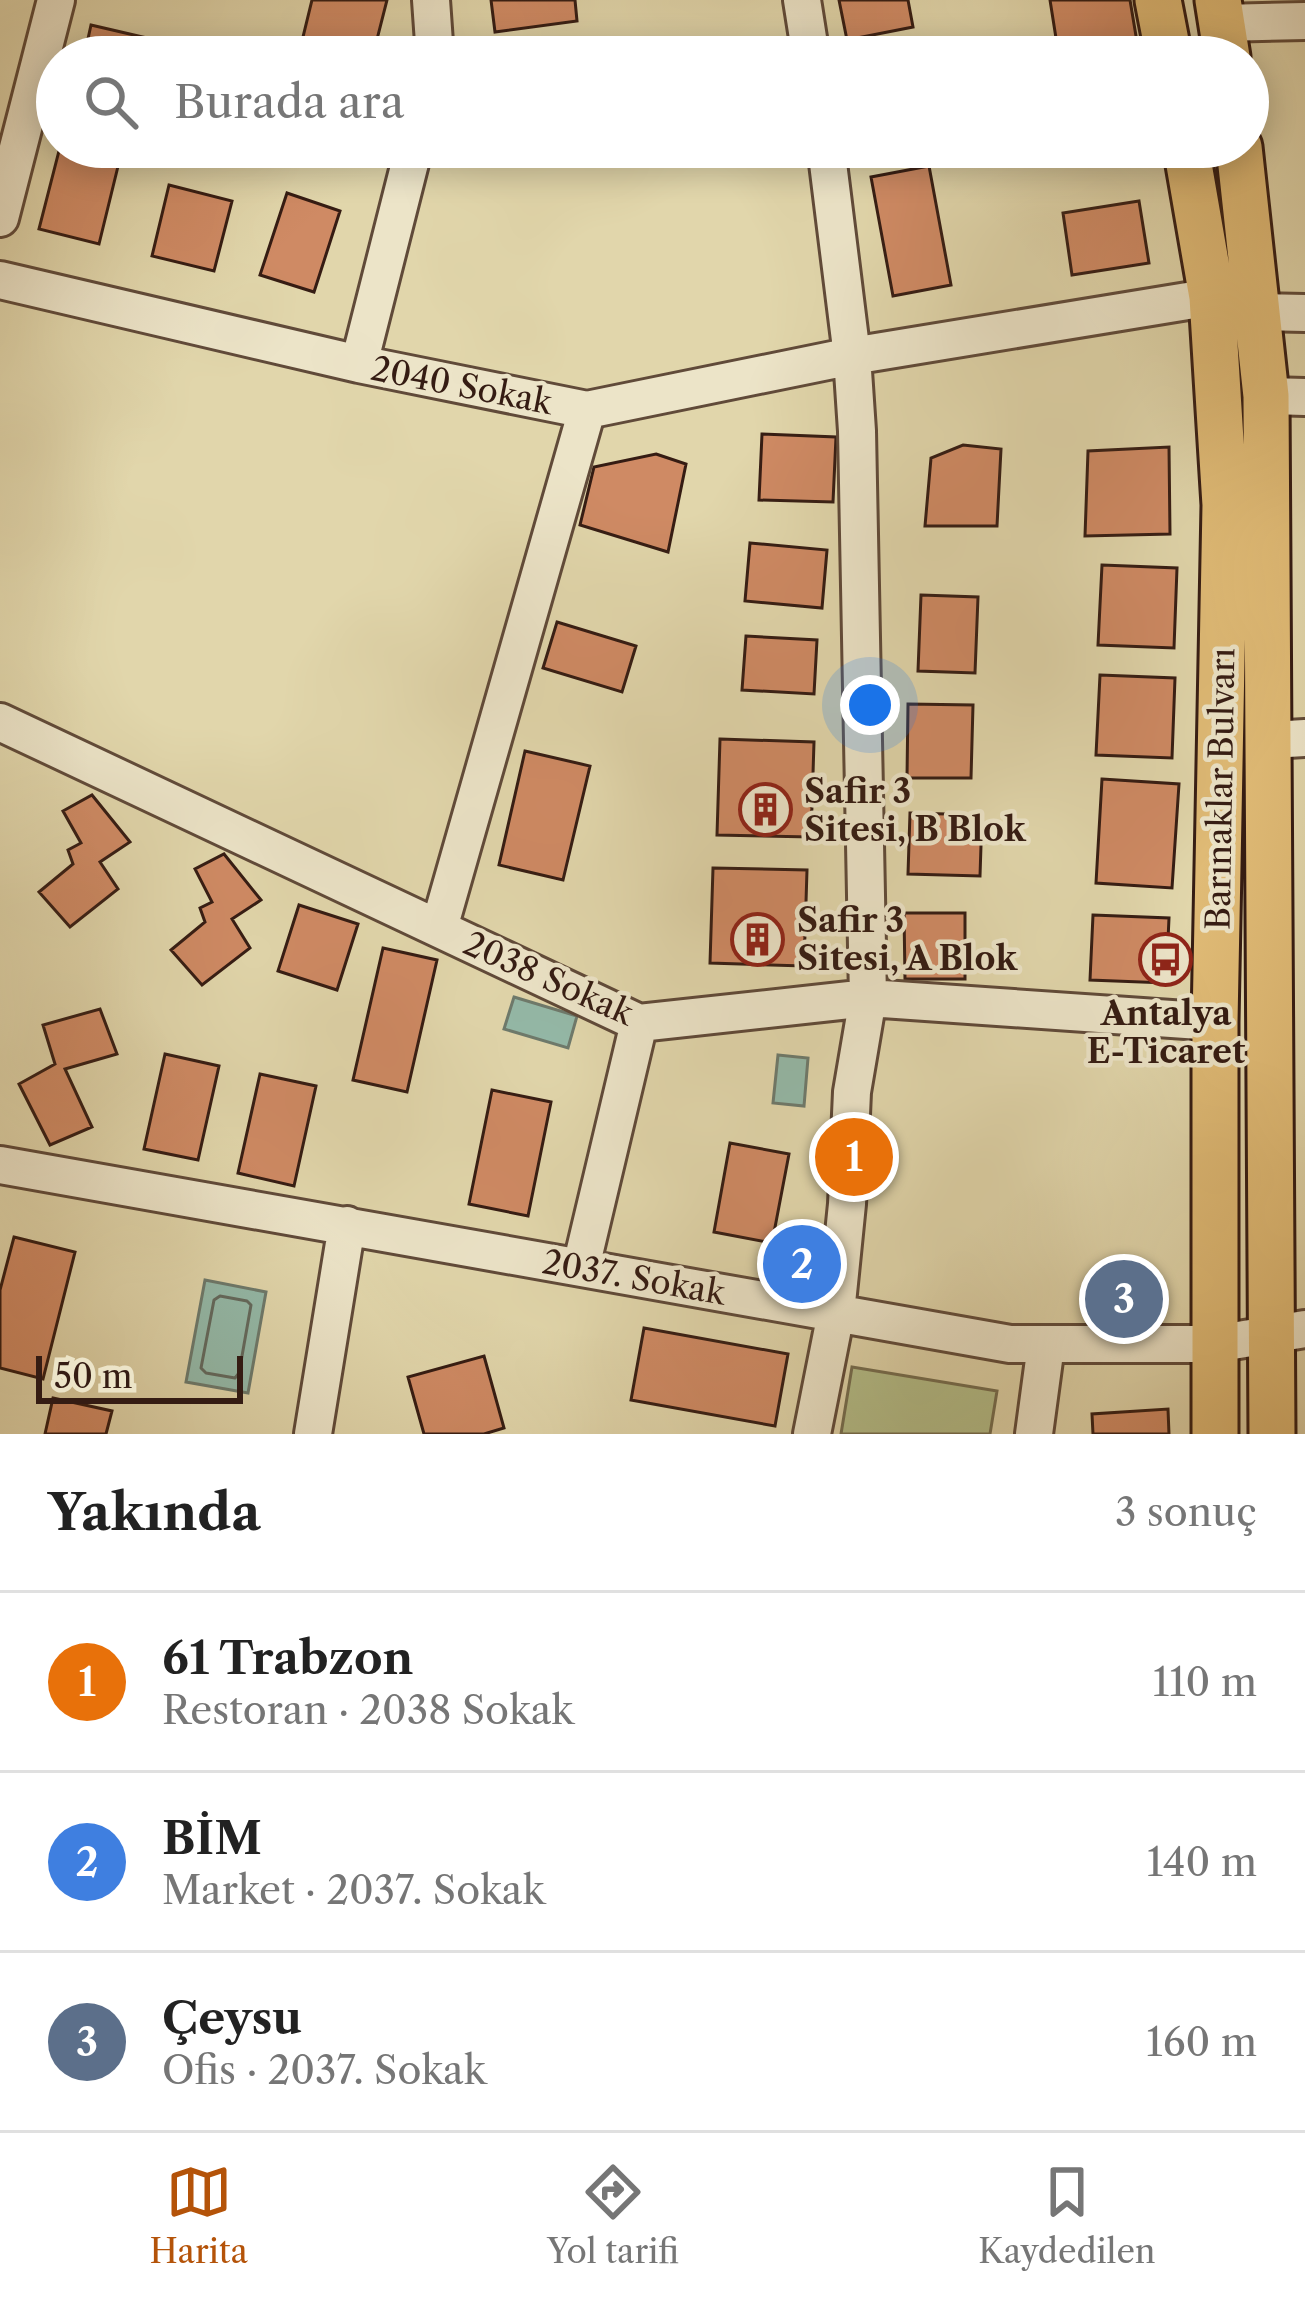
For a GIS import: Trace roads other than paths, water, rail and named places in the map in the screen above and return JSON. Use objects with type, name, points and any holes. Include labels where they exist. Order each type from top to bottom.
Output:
[{"type":"main road","points":[[1158,0],[1165,36]]},
{"type":"main road","name":"Barınaklar Bulvarı","points":[[1190,168],[1212,297],[1225,505],[1215,1022],[1215,1434]]},
{"type":"main road","name":"Barınaklar Bulvarı","points":[[1242,168],[1259,312],[1285,396],[1288,1332],[1272,1434]]},
{"type":"street","points":[[47,36],[56,0]]},
{"type":"street","points":[[431,0],[434,36]]},
{"type":"street","points":[[802,0],[808,36]]},
{"type":"street","points":[[1222,27],[1305,21]]},
{"type":"street","points":[[0,218],[36,78]]},
{"type":"street","points":[[358,364],[409,168]]},
{"type":"street","points":[[812,1434],[836,1313],[848,1204],[853,1092],[868,998],[857,431],[829,168]]},
{"type":"street","name":"2040 Sokak","points":[[0,280],[358,364],[587,410],[852,356],[1212,297]]},
{"type":"street","points":[[1259,312],[1305,313]]},
{"type":"street","points":[[439,928],[587,410]]},
{"type":"street","name":"2038 Sokak","points":[[0,722],[639,1023],[868,998],[1215,1022]]},
{"type":"street","points":[[581,1268],[639,1023]]},
{"type":"street","name":"2037. Sokak","points":[[0,1166],[1010,1344],[1214,1344],[1288,1332]]},
{"type":"street","points":[[313,1434],[347,1225]]},
{"type":"street","points":[[1034,1434],[1046,1345]]},
{"type":"water","points":[[514,997],[577,1016],[568,1048],[504,1029]]},
{"type":"water","points":[[778,1055],[808,1058],[804,1106],[773,1103]]},
{"type":"water","points":[[205,1280],[266,1292],[248,1393],[186,1382]]},
{"type":"place","name":"Safir 3 Sitesi, B Blok","points":[[765,810]]},
{"type":"place","name":"Safir 3 Sitesi, A Blok","points":[[758,939]]},
{"type":"place","name":"Antalya E-Ticaret","points":[[1166,959]]},
{"type":"place","name":"61 Trabzon","points":[[854,1157]]},
{"type":"place","name":"BİM","points":[[802,1264]]},
{"type":"place","name":"Çeysu","points":[[1124,1299]]}]
